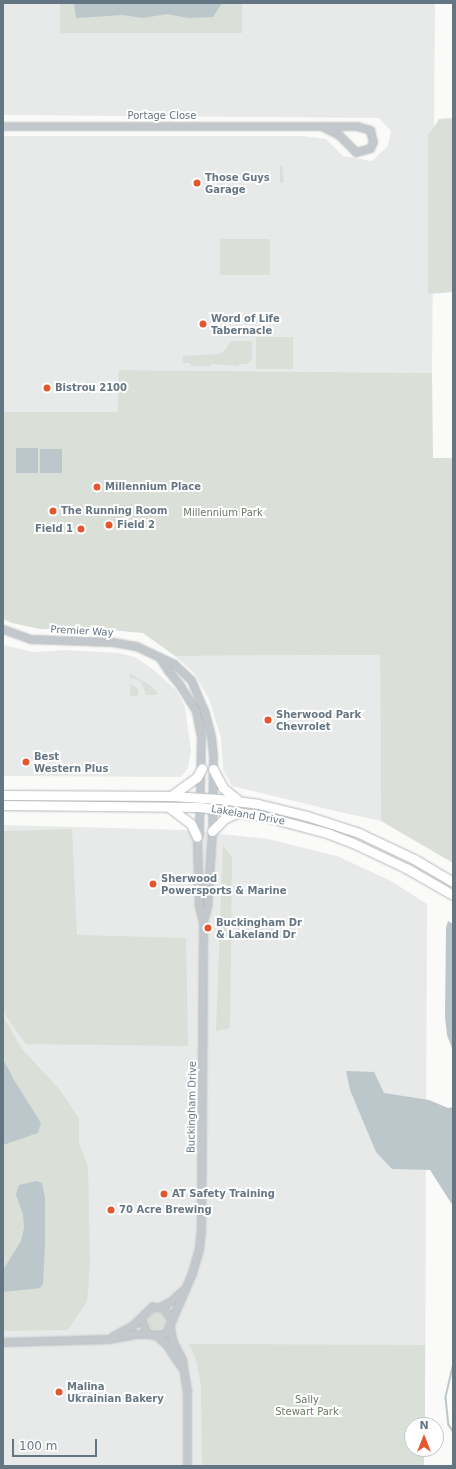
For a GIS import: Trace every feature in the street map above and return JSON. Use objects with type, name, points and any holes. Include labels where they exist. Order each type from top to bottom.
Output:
[{"type":"main road","points":[[171,796],[197,777],[202,768]]},
{"type":"main road","points":[[213,769],[223,788],[240,802]]},
{"type":"main road","name":"Lakeland Drive","points":[[3,795],[171,796],[213,798],[283,809],[345,828],[414,859],[453,882]]},
{"type":"main road","name":"Lakeland Drive","points":[[3,805],[170,808],[200,807],[263,816],[320,831],[354,842],[406,868],[453,895]]},
{"type":"main road","points":[[170,808],[191,824],[197,837]]},
{"type":"main road","points":[[212,831],[225,818],[239,812]]},
{"type":"street","name":"Portage Close","points":[[3,126],[321,126],[363,128],[370,130],[373,142],[370,148],[356,152],[339,134],[321,126]]},
{"type":"street","name":"Premier Way","points":[[3,629],[31,639],[113,642],[136,646],[174,664],[191,680],[204,710],[211,736],[213,808]]},
{"type":"street","name":"Premier Way","points":[[160,658],[169,672],[180,684],[196,711],[201,737],[202,768],[200,807]]},
{"type":"street","name":"Buckingham Drive","points":[[200,807],[199,834],[197,837],[199,906],[203,921]]},
{"type":"street","name":"Buckingham Drive","points":[[171,1323],[192,1273],[197,1253],[200,1228],[203,921],[207,906],[213,808]]},
{"type":"street","name":"Buckingham Drive","points":[[160,1307],[171,1301],[184,1290]]},
{"type":"street","points":[[108,1339],[141,1319],[148,1309],[160,1307],[169,1312],[172,1340],[182,1360],[187,1392],[187,1466]]},
{"type":"street","points":[[141,1319],[146,1331],[166,1344],[182,1367]]},
{"type":"street","points":[[3,1342],[108,1339],[135,1334],[164,1334],[171,1323]]},
{"type":"shaded area","points":[[3,3],[60,3],[61,33],[241,33],[242,3],[435,3],[432,373],[119,370],[119,412],[3,412],[3,136],[302,136],[326,139],[343,156],[372,161],[388,146],[391,131],[379,118],[3,115]]},
{"type":"shaded area","points":[[74,3],[222,3],[213,17],[188,18],[167,14],[143,18],[123,15],[76,18]]},
{"type":"shaded area","points":[[16,448],[38,448],[38,473],[16,473]]},
{"type":"shaded area","points":[[40,449],[62,449],[62,473],[40,473]]},
{"type":"shaded area","points":[[3,645],[33,652],[67,650],[119,653],[135,657],[154,670],[177,691],[185,707],[191,751],[188,768],[181,777],[3,776]]},
{"type":"shaded area","points":[[380,655],[381,821],[232,786],[223,770],[221,738],[209,699],[194,673],[175,656]]},
{"type":"shaded area","points":[[3,825],[183,830],[268,839],[337,856],[391,881],[427,904],[425,1417],[404,1417],[404,1457],[424,1457],[424,1466],[3,1466]]},
{"type":"shaded area","points":[[448,921],[453,924],[453,1051],[447,1035],[445,1017],[446,928]]},
{"type":"shaded area","points":[[3,1059],[14,1080],[41,1123],[38,1133],[3,1145]]},
{"type":"shaded area","points":[[346,1071],[374,1072],[384,1093],[429,1100],[448,1108],[453,1107],[453,1206],[430,1170],[392,1169],[376,1152],[350,1090]]},
{"type":"shaded area","points":[[36,1181],[42,1183],[45,1198],[43,1284],[40,1288],[3,1292],[3,1270],[21,1241],[24,1228],[23,1214],[16,1195],[17,1190],[19,1185]]},
{"type":"green space","points":[[60,3],[242,3],[242,33],[60,33]]},
{"type":"green space","points":[[453,118],[453,292],[428,294],[428,136],[439,119]]},
{"type":"green space","points":[[282,165],[284,182],[282,184],[280,182],[280,167]]},
{"type":"green space","points":[[220,239],[270,239],[270,275],[220,275]]},
{"type":"green space","points":[[256,337],[293,337],[293,369],[256,369]]},
{"type":"green space","points":[[231,341],[252,341],[252,359],[247,364],[239,364],[239,366],[212,364],[210,366],[192,366],[189,363],[183,363],[183,356],[220,354],[226,349]]},
{"type":"green space","name":"Millennium Park","points":[[119,370],[432,373],[433,458],[453,458],[453,863],[381,821],[380,655],[175,656],[143,633],[98,629],[40,629],[12,623],[3,619],[3,412],[118,412]]},
{"type":"green space","points":[[130,673],[152,687],[157,692],[157,695],[146,695],[142,683],[136,679],[130,678]]},
{"type":"green space","points":[[130,684],[137,688],[139,694],[137,696],[130,696]]},
{"type":"green space","points":[[72,829],[77,935],[186,938],[188,1046],[26,1044],[3,1012],[3,831]]},
{"type":"green space","points":[[223,845],[232,858],[230,1028],[216,1031]]},
{"type":"green space","points":[[3,1016],[22,1049],[60,1090],[79,1119],[79,1144],[88,1166],[90,1265],[87,1301],[68,1330],[3,1331]]},
{"type":"green space","points":[[157,1312],[163,1315],[166,1321],[163,1327],[157,1330],[151,1327],[148,1321],[151,1315]]},
{"type":"green space","name":"Sally Stewart Park","points":[[189,1344],[425,1345],[425,1417],[404,1417],[404,1457],[424,1457],[424,1466],[202,1466],[201,1388],[197,1363]]},
{"type":"waterway","points":[[453,1367],[446,1398],[449,1425],[453,1431]]},
{"type":"place","name":"Those Guys Garage","points":[[197,183]]},
{"type":"place","name":"Word of Life Tabernacle","points":[[203,324]]},
{"type":"place","name":"Bistrou 2100","points":[[47,388]]},
{"type":"place","name":"Millennium Place","points":[[97,487]]},
{"type":"place","name":"The Running Room","points":[[53,511]]},
{"type":"place","name":"Field 2","points":[[109,525]]},
{"type":"place","name":"Field 1","points":[[81,529]]},
{"type":"place","name":"Sherwood Park Chevrolet","points":[[268,720]]},
{"type":"place","name":"Best Western Plus","points":[[26,762]]},
{"type":"place","name":"Sherwood Powersports & Marine","points":[[153,884]]},
{"type":"place","name":"Buckingham Dr & Lakeland Dr","points":[[208,928]]},
{"type":"place","name":"AT Safety Training","points":[[164,1194]]},
{"type":"place","name":"70 Acre Brewing","points":[[111,1210]]},
{"type":"place","name":"Malina Ukrainian Bakery","points":[[59,1392]]}]
